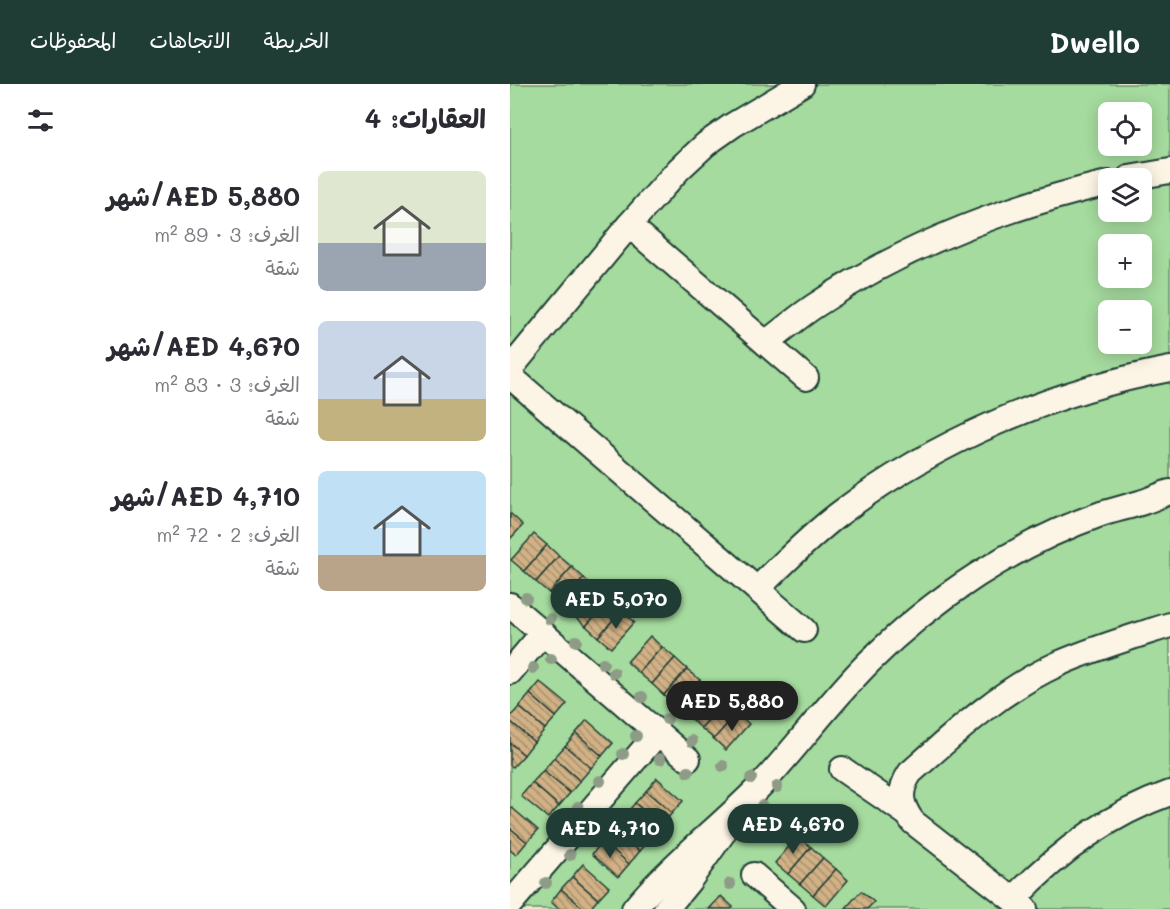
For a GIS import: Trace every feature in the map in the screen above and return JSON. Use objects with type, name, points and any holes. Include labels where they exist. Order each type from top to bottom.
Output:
[{"type":"street","points":[[510,369],[629,225],[679,169],[706,144],[767,103],[802,84]]},
{"type":"street","points":[[1152,174],[1170,171]]},
{"type":"street","points":[[766,343],[813,307],[917,248],[1022,208],[1098,186]]},
{"type":"street","points":[[629,225],[806,378]]},
{"type":"street","points":[[758,588],[837,515],[874,489],[940,451],[1044,404],[1117,381],[1170,369]]},
{"type":"street","points":[[510,376],[804,630]]},
{"type":"street","points":[[634,909],[681,874],[870,661],[944,598],[1028,546],[1101,514],[1170,492]]},
{"type":"street","points":[[1143,502],[1170,506]]},
{"type":"street","points":[[510,605],[688,759]]},
{"type":"street","points":[[1170,625],[1090,651],[1057,665],[987,706],[910,773],[902,789],[901,798],[906,813],[913,822],[1019,904],[1063,852],[1091,831],[1121,814],[1170,793]]},
{"type":"street","points":[[510,672],[543,633]]},
{"type":"street","points":[[510,904],[658,733]]},
{"type":"street","points":[[842,770],[906,813]]},
{"type":"street","points":[[666,909],[681,874]]},
{"type":"street","points":[[754,874],[793,909]]},
{"type":"green space","points":[[510,84],[1170,84],[1170,909],[510,909]]},
{"type":"building","points":[[510,514],[523,525],[510,539]]},
{"type":"building","points":[[534,534],[547,545],[524,571],[511,560]]},
{"type":"building","points":[[547,545],[559,556],[536,582],[524,571]]},
{"type":"building","points":[[559,556],[572,567],[549,593],[536,582]]},
{"type":"building","points":[[572,567],[584,578],[561,604],[549,593]]},
{"type":"building","points":[[584,578],[596,589],[573,615],[561,604]]},
{"type":"building","points":[[596,589],[609,600],[586,626],[573,615]]},
{"type":"building","points":[[609,600],[621,611],[598,637],[586,626]]},
{"type":"building","points":[[621,611],[634,622],[611,648],[598,637]]},
{"type":"building","points":[[650,636],[662,647],[639,673],[627,662]]},
{"type":"building","points":[[662,647],[675,658],[652,684],[639,673]]},
{"type":"building","points":[[675,658],[687,669],[664,695],[652,684]]},
{"type":"building","points":[[687,669],[700,680],[677,706],[664,695]]},
{"type":"building","points":[[700,680],[712,691],[689,717],[677,706]]},
{"type":"building","points":[[540,682],[567,704],[556,717],[530,694]]},
{"type":"building","points":[[712,691],[725,702],[701,728],[689,717]]},
{"type":"building","points":[[530,694],[556,717],[545,729],[519,707]]},
{"type":"building","points":[[725,702],[737,713],[714,739],[701,728]]},
{"type":"building","points":[[519,707],[545,729],[534,742],[510,721],[510,717]]},
{"type":"building","points":[[737,713],[749,724],[726,750],[714,739]]},
{"type":"building","points":[[587,720],[613,743],[602,756],[576,733]]},
{"type":"building","points":[[510,721],[534,742],[524,755],[510,743]]},
{"type":"building","points":[[576,733],[602,756],[591,768],[565,746]]},
{"type":"building","points":[[510,743],[524,755],[513,767],[510,765]]},
{"type":"building","points":[[565,746],[591,768],[580,781],[554,758]]},
{"type":"building","points":[[554,758],[580,781],[570,793],[543,771]]},
{"type":"building","points":[[543,771],[570,793],[559,806],[532,783]]},
{"type":"building","points":[[657,778],[683,801],[672,813],[646,791]]},
{"type":"building","points":[[532,783],[559,806],[548,818],[521,796]]},
{"type":"building","points":[[646,791],[672,813],[661,826],[635,803]]},
{"type":"building","points":[[635,803],[661,826],[651,839],[624,816]]},
{"type":"building","points":[[511,807],[538,830],[527,842],[510,828]]},
{"type":"building","points":[[624,816],[651,839],[640,851],[613,829]]},
{"type":"building","points":[[510,828],[527,842],[516,855],[510,850]]},
{"type":"building","points":[[613,829],[640,851],[629,864],[603,841]]},
{"type":"building","points":[[798,836],[811,847],[788,874],[775,863]]},
{"type":"building","points":[[603,841],[629,864],[618,877],[592,854]]},
{"type":"building","points":[[811,847],[823,858],[800,884],[788,874]]},
{"type":"building","points":[[823,858],[836,869],[813,895],[800,884]]},
{"type":"building","points":[[583,864],[609,887],[598,899],[572,877]]},
{"type":"building","points":[[836,869],[848,880],[826,906],[813,895]]},
{"type":"building","points":[[572,877],[598,899],[590,909],[584,909],[561,889]]},
{"type":"building","points":[[561,889],[584,909],[559,909],[551,902]]},
{"type":"building","points":[[861,891],[874,902],[867,909],[845,909]]},
{"type":"building","points":[[721,896],[733,907],[731,909],[709,909]]}]
